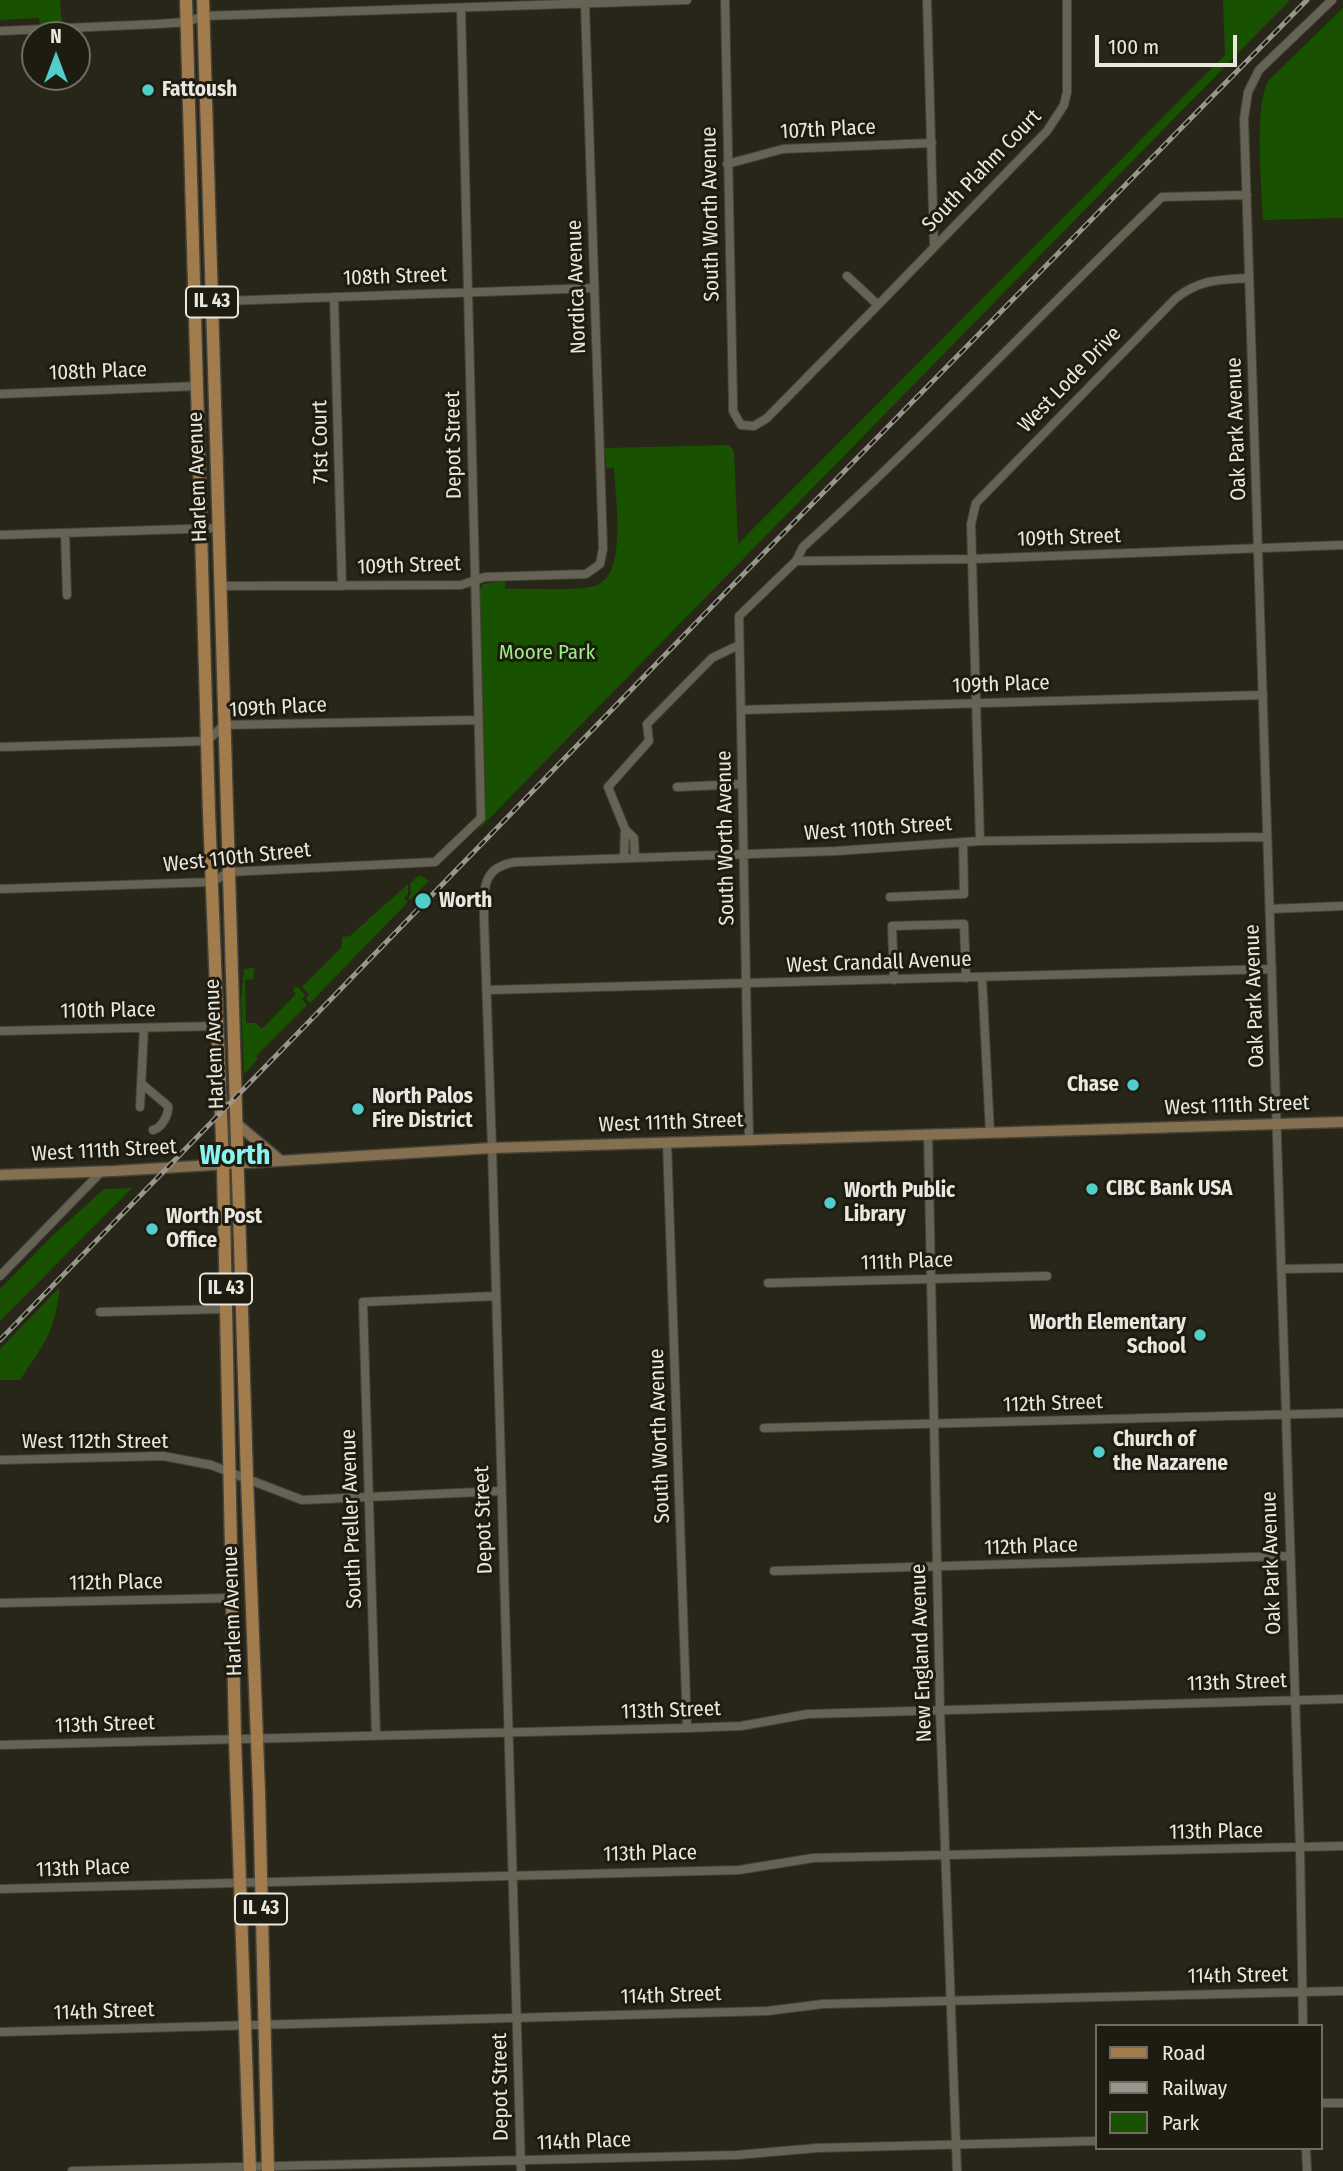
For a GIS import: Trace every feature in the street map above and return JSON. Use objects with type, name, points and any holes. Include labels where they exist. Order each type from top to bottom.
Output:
[{"type":"main road","name":"Harlem Avenue","points":[[186,0],[207,741],[223,1165],[235,1738],[250,2169]]},
{"type":"main road","name":"Harlem Avenue","points":[[203,0],[268,2169]]},
{"type":"main road","name":"West 111th Street","points":[[0,1175],[101,1172],[492,1148],[1343,1122]]},
{"type":"main road","points":[[237,1124],[281,1161]]},
{"type":"main road","points":[[226,1309],[242,1309]]},
{"type":"street","points":[[0,30],[187,22],[203,16],[461,8],[553,2],[585,4],[687,0]]},
{"type":"street","name":"South Worth Avenue","points":[[725,0],[733,402],[736,418],[741,425]]},
{"type":"street","points":[[927,0],[934,247]]},
{"type":"street","name":"South Plahm Court","points":[[741,425],[754,426],[767,418],[1057,118],[1067,92],[1067,0]]},
{"type":"street","name":"Oak Park Avenue","points":[[1303,2024],[1300,1847],[1244,105],[1252,79],[1259,70],[1332,0]]},
{"type":"street","name":"Nordica Avenue","points":[[585,4],[603,549],[597,568]]},
{"type":"street","name":"Depot Street","points":[[435,862],[481,818],[461,8]]},
{"type":"street","name":"107th Place","points":[[727,164],[783,149],[932,143]]},
{"type":"street","name":"South Worth Avenue","points":[[749,1139],[739,616],[796,561],[803,547],[961,396],[1062,293],[1162,197],[1247,195]]},
{"type":"street","points":[[848,276],[878,305]]},
{"type":"street","name":"West Lode Drive","points":[[972,559],[971,524],[975,503],[1175,298],[1202,282],[1249,278]]},
{"type":"street","name":"108th Street","points":[[196,302],[594,288]]},
{"type":"street","name":"71st Court","points":[[334,297],[342,586]]},
{"type":"street","name":"108th Place","points":[[0,394],[198,386]]},
{"type":"street","points":[[0,534],[218,528]]},
{"type":"street","points":[[65,533],[67,595]]},
{"type":"street","name":"109th Street","points":[[796,561],[972,559],[1343,545]]},
{"type":"street","points":[[972,559],[980,841]]},
{"type":"street","name":"109th Street","points":[[219,586],[461,585],[485,577],[586,574],[597,568]]},
{"type":"street","points":[[635,858],[634,838],[625,829],[608,787],[649,741],[646,724],[712,658],[739,645]]},
{"type":"street","name":"109th Place","points":[[741,710],[1263,695]]},
{"type":"street","name":"109th Place","points":[[0,747],[207,741],[224,725],[478,720]]},
{"type":"street","points":[[677,787],[742,784]]},
{"type":"street","points":[[624,858],[625,829]]},
{"type":"street","name":"West 110th Street","points":[[493,871],[516,862],[836,851],[980,841],[1267,837]]},
{"type":"street","points":[[890,897],[964,894],[963,842]]},
{"type":"street","name":"West 110th Street","points":[[0,889],[212,882],[229,872],[435,862]]},
{"type":"street","name":"Depot Street","points":[[493,871],[484,887],[521,2171]]},
{"type":"street","points":[[1270,909],[1343,906]]},
{"type":"street","points":[[894,980],[892,926],[964,924],[965,978]]},
{"type":"street","name":"West Crandall Avenue","points":[[487,990],[1272,970]]},
{"type":"street","points":[[982,978],[990,1133]]},
{"type":"street","name":"110th Place","points":[[0,1031],[217,1026]]},
{"type":"street","points":[[140,1107],[144,1028]]},
{"type":"street","points":[[142,1084],[168,1106],[169,1111],[160,1126],[153,1130]]},
{"type":"street","name":"New England Avenue","points":[[928,1135],[940,1710],[957,2171]]},
{"type":"street","name":"South Worth Avenue","points":[[667,1142],[687,1728]]},
{"type":"street","points":[[0,1276],[101,1172]]},
{"type":"street","points":[[1281,1269],[1343,1268]]},
{"type":"street","name":"111th Place","points":[[768,1283],[1047,1276]]},
{"type":"street","name":"South Preller Avenue","points":[[376,1735],[363,1301],[496,1297]]},
{"type":"street","points":[[100,1312],[226,1309]]},
{"type":"street","name":"112th Street","points":[[764,1428],[1343,1413]]},
{"type":"street","name":"West 112th Street","points":[[0,1460],[163,1456],[211,1465],[230,1472]]},
{"type":"street","points":[[230,1472],[302,1500],[500,1491]]},
{"type":"street","name":"112th Place","points":[[774,1571],[1289,1556]]},
{"type":"street","name":"112th Place","points":[[0,1603],[233,1598]]},
{"type":"street","name":"113th Street","points":[[0,1745],[687,1728],[741,1726],[808,1714],[1343,1699]]},
{"type":"street","name":"113th Place","points":[[0,1889],[738,1870],[813,1858],[1343,1846]]},
{"type":"street","name":"114th Street","points":[[0,2032],[767,2011],[823,2004],[950,2000],[1343,1991]]},
{"type":"street","points":[[1322,2103],[1343,2103]]},
{"type":"street","name":"114th Place","points":[[72,2171],[268,2169],[737,2155],[831,2147],[1094,2141]]},
{"type":"street","points":[[1306,2150],[1307,2171]]},
{"type":"green space","points":[[0,0],[60,0],[62,21],[39,21],[39,18],[0,20]]},
{"type":"green space","name":"Moore Park","points":[[1223,0],[1290,0],[475,833],[482,824],[486,807],[479,592],[483,584],[505,581],[505,589],[566,589],[597,585],[607,578],[613,566],[618,533],[614,468],[606,468],[605,448],[729,445],[734,451],[738,544],[1225,55]]},
{"type":"green space","points":[[1343,8],[1343,218],[1263,220],[1260,128],[1261,109],[1268,81]]},
{"type":"green space","points":[[418,876],[429,881],[410,900],[410,884]]},
{"type":"green space","points":[[408,884],[408,894],[404,898],[408,902],[310,1003],[306,999],[309,994],[302,987],[342,947],[342,937],[350,936]]},
{"type":"green space","points":[[254,968],[253,979],[245,980],[246,1023],[256,1023],[262,1029],[296,994],[293,990],[295,987],[305,995],[302,999],[307,1005],[256,1056],[258,1059],[244,1074],[241,1000],[244,969]]},
{"type":"green space","points":[[132,1188],[0,1321],[0,1289],[51,1237],[104,1189]]},
{"type":"green space","points":[[60,1287],[51,1327],[36,1357],[20,1380],[0,1380],[0,1349]]},
{"type":"railway","points":[[0,1340],[762,555],[1307,0]]},
{"type":"place","name":"Fattoush","points":[[148,90]]},
{"type":"place","name":"Worth","points":[[423,901]]},
{"type":"place","name":"Chase","points":[[1133,1085]]},
{"type":"place","name":"North Palos Fire District","points":[[358,1109]]},
{"type":"place","name":"CIBC Bank USA","points":[[1092,1189]]},
{"type":"place","name":"Worth Public Library","points":[[830,1203]]},
{"type":"place","name":"Worth Post Office","points":[[152,1229]]},
{"type":"place","name":"Worth Elementary School","points":[[1200,1335]]},
{"type":"place","name":"Church of the Nazarene","points":[[1099,1452]]},
{"type":"district","name":"Worth","points":[[235,1156]]}]
